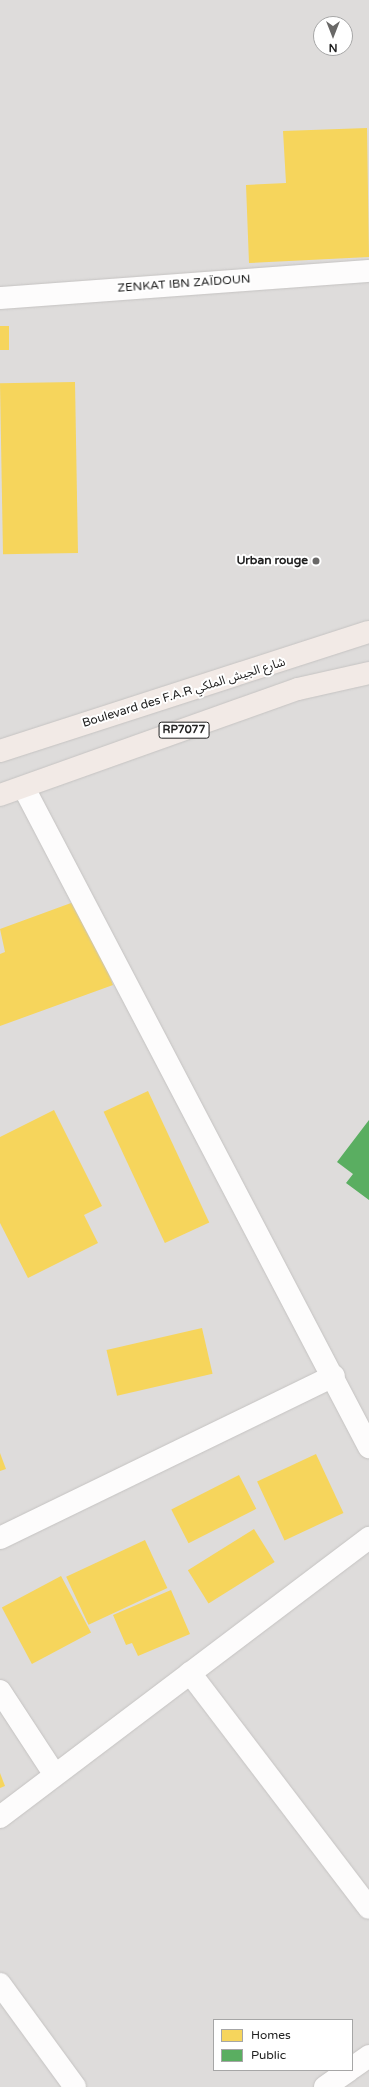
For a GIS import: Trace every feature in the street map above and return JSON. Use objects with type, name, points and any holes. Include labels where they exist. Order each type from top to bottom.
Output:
[{"type":"main road","name":"Boulevard des F.A.R شارع الجيش الملكي","points":[[0,751],[369,635]]},
{"type":"main road","name":"RP7077","points":[[0,795],[24,788],[298,689],[369,673]]},
{"type":"street","name":"ZENKAT IBN ZAÏDOUN","points":[[0,298],[369,271]]},
{"type":"street","points":[[24,788],[334,1376],[369,1447]]},
{"type":"street","points":[[0,1538],[334,1376]]},
{"type":"street","points":[[0,1817],[369,1538]]},
{"type":"street","points":[[190,1673],[369,1908]]},
{"type":"street","points":[[0,1691],[55,1775]]},
{"type":"street","points":[[0,1984],[75,2087]]},
{"type":"street","points":[[353,2067],[369,2056]]},
{"type":"street","points":[[325,2087],[348,2071]]},
{"type":"shaded area","points":[[0,0],[369,0],[369,2087],[0,2087]]},
{"type":"building: Homes","points":[[367,128],[369,257],[249,263],[246,185],[286,183],[283,131]]},
{"type":"building: Homes","points":[[0,326],[9,326],[9,350],[0,350]]},
{"type":"building: Homes","points":[[75,382],[78,553],[3,554],[0,383]]},
{"type":"building: Homes","points":[[82,899],[113,985],[0,1026],[0,954],[5,952],[0,929]]},
{"type":"building: Homes","points":[[148,1091],[209,1222],[165,1243],[104,1112]]},
{"type":"building: Homes","points":[[54,1110],[102,1206],[84,1215],[98,1243],[28,1278],[0,1223],[0,1137]]},
{"type":"building: Homes","points":[[202,1328],[213,1374],[117,1396],[107,1350]]},
{"type":"building: Homes","points":[[0,1453],[6,1469],[0,1471]]},
{"type":"building: Homes","points":[[316,1454],[343,1513],[285,1540],[257,1481]]},
{"type":"building: Homes","points":[[239,1475],[256,1509],[189,1543],[171,1510]]},
{"type":"building: Homes","points":[[254,1529],[275,1562],[209,1603],[188,1570]]},
{"type":"building: Homes","points":[[145,1540],[167,1588],[89,1625],[66,1577]]},
{"type":"building: Homes","points":[[61,1576],[91,1633],[32,1664],[2,1607]]},
{"type":"building: Homes","points":[[171,1590],[190,1634],[138,1656],[132,1643],[126,1645],[113,1615]]},
{"type":"building: Homes","points":[[0,1773],[5,1786],[0,1788]]},
{"type":"building: Public","points":[[369,1120],[369,1200],[346,1183],[353,1174],[337,1162]]},
{"type":"place","name":"Urban rouge","points":[[316,561]]}]
